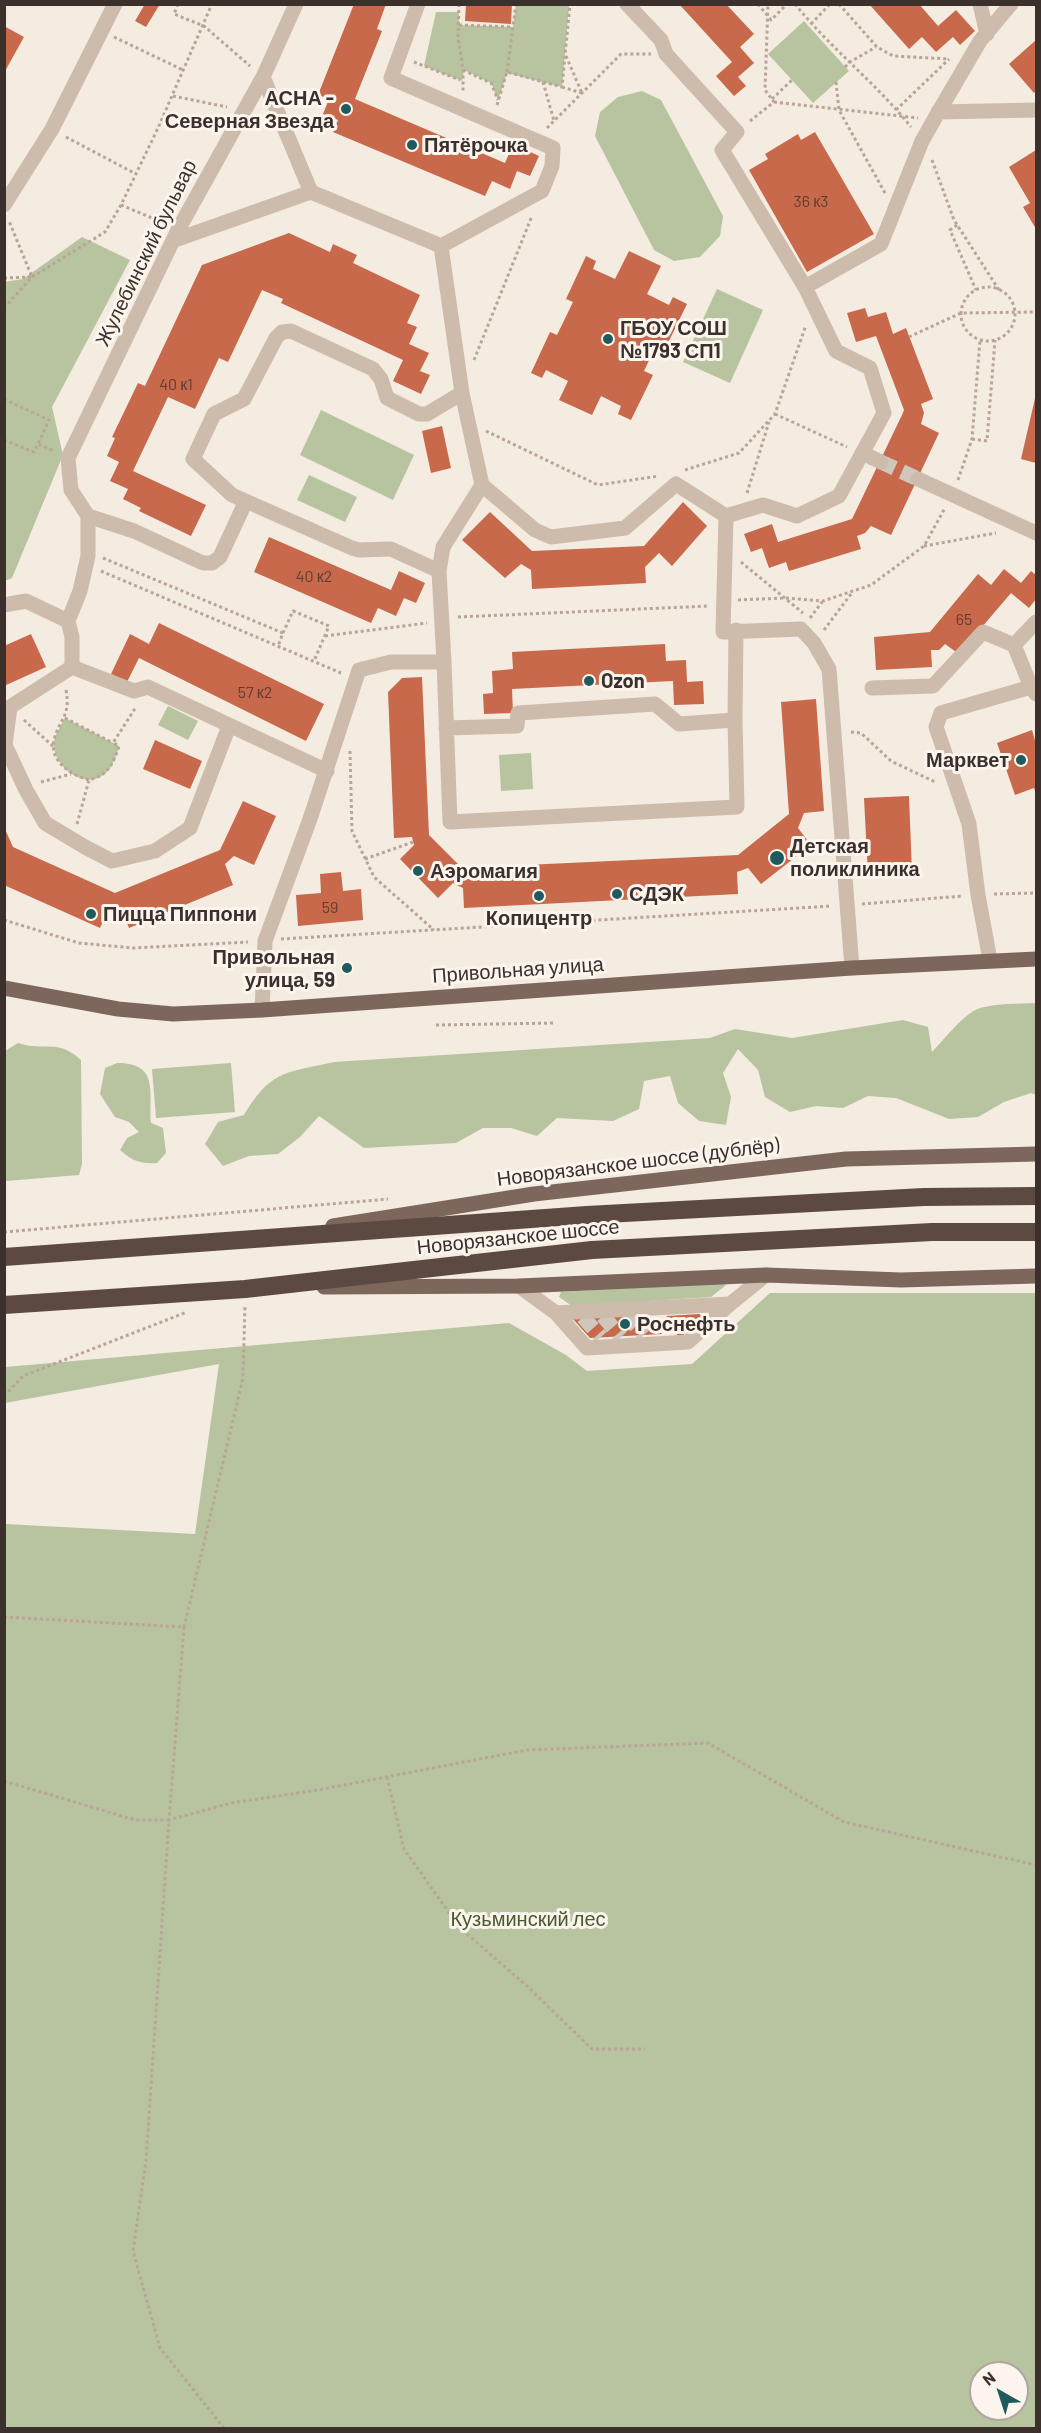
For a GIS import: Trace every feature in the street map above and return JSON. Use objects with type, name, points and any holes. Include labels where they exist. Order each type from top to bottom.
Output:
[{"type":"highway","name":"Новорязанское шоссе","points":[[4,1257],[587,1215],[924,1197],[1036,1196]]},
{"type":"highway","name":"Новорязанское шоссе","points":[[4,1305],[245,1289],[592,1250],[932,1232],[1036,1232]]},
{"type":"main road","name":"Привольная улица","points":[[4,988],[118,1010],[173,1014],[262,1010],[852,968],[1036,959]]},
{"type":"main road","name":"Новорязанское шоссе (дублёр)","points":[[248,1240],[534,1194],[676,1177],[846,1159],[1036,1154]]},
{"type":"main road","points":[[264,1287],[519,1286],[766,1275],[901,1280],[1036,1276]]},
{"type":"street","points":[[6,212],[52,129],[115,4]]},
{"type":"street","name":"Жулебинский бульвар","points":[[68,458],[176,235],[262,77],[296,4]]},
{"type":"street","points":[[418,4],[391,78],[553,148],[552,166],[542,191],[441,246]]},
{"type":"street","points":[[441,246],[462,393],[482,485],[534,530],[551,537],[625,528],[677,478],[734,513],[763,505],[797,516],[839,496],[884,413],[870,368],[836,351],[805,287],[722,150],[736,132],[666,54],[661,40],[627,4]]},
{"type":"street","points":[[980,4],[987,34]]},
{"type":"street","points":[[805,287],[881,244],[922,141],[936,115],[987,34],[1011,4]]},
{"type":"street","points":[[262,77],[311,192]]},
{"type":"street","points":[[936,115],[1036,110]]},
{"type":"street","points":[[176,235],[311,192],[441,246]]},
{"type":"street","points":[[439,571],[391,549],[359,550],[352,548],[232,495],[193,459],[214,414],[238,404],[250,392],[276,338],[282,332],[291,331],[373,369],[381,379],[387,398],[419,414],[437,410],[462,393]]},
{"type":"street","points":[[862,453],[880,462]]},
{"type":"street","points":[[68,458],[71,490],[88,516],[87,558],[80,591],[68,621],[72,637],[67,670],[10,707],[5,745],[24,786],[45,823],[112,861],[155,851],[190,828],[229,726]]},
{"type":"street","points":[[918,479],[1030,531]]},
{"type":"street","points":[[482,485],[443,547],[439,571],[450,822],[737,807],[736,630]]},
{"type":"street","points":[[88,516],[134,531],[203,563],[212,563],[220,556],[246,501]]},
{"type":"street","points":[[734,513],[725,550],[723,632],[801,628],[814,643],[829,669],[852,968]]},
{"type":"street","points":[[4,605],[26,602],[68,621]]},
{"type":"street","points":[[1014,645],[1036,622]]},
{"type":"street","points":[[872,688],[933,686],[982,632],[1014,645],[1034,690],[941,713],[936,727],[969,824],[978,895],[990,960]]},
{"type":"street","points":[[262,1010],[265,940],[327,771],[358,670],[391,662],[444,663]]},
{"type":"street","points":[[67,670],[134,691],[148,687],[327,771]]},
{"type":"street","points":[[446,728],[518,726],[518,713],[655,704],[679,724],[735,720]]},
{"type":"street","points":[[519,1286],[556,1313],[587,1348],[615,1341],[648,1339],[688,1342],[766,1275]]},
{"type":"street","points":[[556,1313],[581,1315],[730,1304]]},
{"type":"path","points":[[178,4],[174,14],[204,26],[262,77]]},
{"type":"path","points":[[4,308],[32,277],[105,232],[121,205],[173,96],[212,4]]},
{"type":"path","points":[[459,4],[458,36],[463,70],[462,109]]},
{"type":"path","points":[[492,121],[507,72],[516,4]]},
{"type":"path","points":[[562,87],[570,4]]},
{"type":"path","points":[[758,4],[771,20],[787,4]]},
{"type":"path","points":[[768,4],[765,90],[773,100],[904,117],[936,115]]},
{"type":"path","points":[[795,4],[811,24],[904,117],[928,150],[957,225],[999,290],[1009,298],[1015,312],[1010,330],[995,340],[980,340],[964,327],[961,313],[966,300],[976,290],[983,288],[999,290]]},
{"type":"path","points":[[811,24],[830,4]]},
{"type":"path","points":[[839,4],[877,47],[893,56],[950,59],[896,110]]},
{"type":"path","points":[[459,25],[513,27]]},
{"type":"path","points":[[101,31],[183,70]]},
{"type":"path","points":[[845,67],[877,47]]},
{"type":"path","points":[[566,54],[582,93]]},
{"type":"path","points":[[535,140],[621,54],[666,54]]},
{"type":"path","points":[[399,55],[460,80]]},
{"type":"path","points":[[463,70],[491,83],[498,100]]},
{"type":"path","points":[[507,72],[582,93]]},
{"type":"path","points":[[736,132],[792,80]]},
{"type":"path","points":[[543,82],[554,121]]},
{"type":"path","points":[[836,82],[839,110],[895,210]]},
{"type":"path","points":[[173,96],[242,111]]},
{"type":"path","points":[[52,129],[136,174]]},
{"type":"path","points":[[474,362],[542,191]]},
{"type":"path","points":[[121,205],[176,235]]},
{"type":"path","points":[[6,212],[32,277]]},
{"type":"path","points":[[957,225],[950,230],[976,290]]},
{"type":"path","points":[[4,278],[32,277]]},
{"type":"path","points":[[469,422],[598,485],[677,478],[739,453],[775,414],[813,304]]},
{"type":"path","points":[[909,337],[961,313],[1036,312]]},
{"type":"path","points":[[325,636],[442,619],[706,607],[724,601],[785,598],[823,601],[871,585],[924,546],[952,495],[972,439],[980,340]]},
{"type":"path","points":[[972,439],[987,441],[995,340]]},
{"type":"path","points":[[4,399],[49,420],[34,452],[4,440]]},
{"type":"path","points":[[775,414],[862,453]]},
{"type":"path","points":[[734,513],[769,420]]},
{"type":"path","points":[[38,444],[68,458]]},
{"type":"path","points":[[924,546],[1030,531]]},
{"type":"path","points":[[725,550],[785,598]]},
{"type":"path","points":[[87,558],[283,633]]},
{"type":"path","points":[[87,558],[278,646],[356,679]]},
{"type":"path","points":[[814,643],[852,593]]},
{"type":"path","points":[[278,646],[293,611],[329,626],[314,661]]},
{"type":"path","points":[[65,718],[119,746],[115,761],[102,777],[89,780],[71,774],[56,757],[54,740],[65,718],[68,702],[67,670]]},
{"type":"path","points":[[113,742],[148,687]]},
{"type":"path","points":[[10,707],[54,747]]},
{"type":"path","points":[[834,731],[861,733],[891,761],[933,781],[954,778]]},
{"type":"path","points":[[350,742],[352,831],[374,877],[434,930]]},
{"type":"path","points":[[24,786],[71,774]]},
{"type":"path","points":[[73,840],[89,780]]},
{"type":"path","points":[[366,859],[413,842]]},
{"type":"path","points":[[4,920],[79,942],[133,948],[1036,893]]},
{"type":"path","points":[[436,1025],[555,1023]]},
{"type":"path","points":[[224,2428],[160,2348],[133,2251],[146,2160],[184,1627],[243,1378],[245,1289]]},
{"type":"path","points":[[4,1396],[22,1376],[190,1311]]},
{"type":"path","points":[[4,1617],[184,1627]]},
{"type":"path","points":[[4,1781],[135,1820],[170,1820],[231,1803],[318,1790],[527,1750],[708,1743],[844,1822],[1036,1864]]},
{"type":"path","points":[[387,1776],[404,1849],[459,1927],[528,1987],[592,2049],[645,2049]]},
{"type":"green space","points":[[516,5],[569,6],[562,87],[507,73],[498,100],[491,83],[464,70],[462,81],[424,66],[436,12],[459,12],[459,25],[513,27]]},
{"type":"green space","points":[[804,21],[849,71],[813,103],[768,54]]},
{"type":"green space","points":[[642,91],[661,100],[723,216],[720,236],[700,257],[674,261],[654,250],[595,136],[600,112],[618,97]]},
{"type":"green space","points":[[82,237],[130,260],[52,407],[63,455],[12,578],[5,581],[4,282],[23,279]]},
{"type":"green space","points":[[717,289],[763,310],[730,383],[683,362]]},
{"type":"green space","points":[[321,410],[414,455],[393,500],[300,455]]},
{"type":"green space","points":[[309,475],[357,497],[345,522],[297,500]]},
{"type":"green space","points":[[168,706],[198,721],[188,740],[158,725]]},
{"type":"green space","points":[[65,718],[119,746],[112,764],[104,775],[84,779],[69,772],[58,759],[54,741]]},
{"type":"green space","points":[[531,753],[533,789],[501,791],[499,755]]},
{"type":"green space","points":[[1036,1003],[1036,1095],[1031,1093],[1004,1102],[978,1117],[949,1119],[896,1098],[868,1096],[843,1108],[816,1106],[790,1112],[765,1097],[758,1070],[738,1049],[723,1073],[731,1097],[726,1125],[699,1121],[678,1103],[670,1076],[644,1081],[639,1109],[613,1121],[557,1118],[537,1136],[511,1128],[483,1128],[456,1143],[364,1148],[319,1116],[300,1137],[278,1154],[249,1156],[223,1166],[205,1144],[218,1122],[244,1115],[263,1089],[272,1081],[292,1071],[334,1062],[710,1038],[735,1029],[792,1038],[903,1020],[928,1027],[932,1052],[961,1021],[980,1008]]},
{"type":"green space","points":[[18,1043],[58,1047],[73,1053],[81,1060],[82,1164],[79,1175],[6,1181],[5,1051]]},
{"type":"green space","points":[[117,1063],[140,1068],[149,1081],[151,1123],[163,1128],[166,1153],[157,1163],[137,1161],[120,1150],[127,1138],[139,1132],[129,1122],[115,1117],[100,1094],[105,1068]]},
{"type":"green space","points":[[231,1063],[235,1112],[156,1118],[152,1069]]},
{"type":"green space","points":[[722,1282],[726,1285],[711,1297],[572,1306],[559,1297],[561,1292]]},
{"type":"green space","name":"Кузьминский лес","points":[[770,1293],[1036,1293],[1036,2428],[5,2428],[5,1524],[195,1534],[219,1364],[5,1403],[5,1367],[509,1323],[566,1355],[587,1371],[692,1364]]},
{"type":"building","points":[[145,4],[160,4],[146,27],[135,21]]},
{"type":"building","points":[[354,4],[386,4],[377,29],[382,31],[355,99],[505,163],[513,144],[539,156],[530,176],[517,171],[510,189],[492,181],[485,196],[333,132],[338,120],[323,114],[329,99],[318,95]]},
{"type":"building","points":[[466,4],[512,4],[511,24],[465,21]]},
{"type":"building","points":[[679,4],[726,4],[754,34],[740,47],[754,63],[738,77],[746,86],[734,96],[716,76],[732,62]]},
{"type":"building","points":[[869,4],[919,4],[938,26],[956,10],[975,31],[960,45],[953,37],[936,52],[922,37],[909,49]]},
{"type":"building","points":[[4,26],[24,37],[4,73]]},
{"type":"building","points":[[1036,40],[1036,91],[1034,93],[1009,64]]},
{"type":"building","points":[[815,132],[874,234],[807,272],[749,170],[768,159],[765,154],[798,134],[801,140]]},
{"type":"building","points":[[1036,150],[1036,229],[1023,207],[1030,203],[1009,167]]},
{"type":"building","points":[[289,233],[330,252],[333,244],[357,255],[353,263],[420,295],[407,323],[417,327],[409,344],[429,353],[420,371],[430,375],[421,394],[393,381],[403,360],[281,303],[283,299],[262,290],[228,362],[219,358],[195,409],[168,397],[133,471],[206,505],[191,536],[139,511],[141,508],[123,499],[128,489],[110,481],[119,462],[107,456],[115,438],[112,437],[138,383],[145,386],[202,265]]},
{"type":"building","name":"ГБОУ СОШ №1793 СП1","points":[[629,251],[661,266],[647,294],[669,305],[673,297],[687,304],[666,347],[657,343],[644,371],[653,375],[631,420],[618,414],[621,406],[601,396],[592,415],[559,400],[568,381],[546,370],[542,378],[531,373],[550,332],[557,335],[573,302],[566,299],[586,256],[596,261],[593,269],[615,279]]},
{"type":"building","points":[[865,308],[868,317],[886,312],[893,334],[906,328],[933,399],[921,404],[924,413],[921,424],[939,433],[891,535],[871,526],[865,533],[857,536],[861,549],[789,571],[786,562],[769,568],[762,548],[751,552],[744,534],[772,524],[778,542],[852,519],[904,410],[876,336],[856,342],[847,313]]},
{"type":"building","points":[[1036,394],[1036,463],[1021,459]]},
{"type":"building","points":[[442,426],[451,468],[431,473],[422,431]]},
{"type":"building","points":[[683,502],[707,526],[672,566],[659,553],[645,567],[646,583],[532,589],[531,570],[521,564],[505,578],[462,540],[490,512],[532,551],[644,546]]},
{"type":"building","points":[[269,537],[391,590],[399,571],[425,583],[416,603],[404,598],[396,616],[378,608],[371,623],[254,572]]},
{"type":"building","points":[[1004,569],[1021,583],[1031,571],[1036,575],[1036,599],[1029,608],[1011,593],[959,654],[945,644],[939,650],[931,650],[932,667],[876,670],[874,637],[930,632],[978,574],[991,585]]},
{"type":"building","points":[[159,623],[324,704],[306,741],[139,658],[127,682],[111,674],[130,634],[149,644]]},
{"type":"building","points":[[31,634],[46,667],[4,686],[4,646]]},
{"type":"building","points":[[665,644],[666,661],[686,660],[687,682],[703,681],[704,704],[674,705],[673,681],[512,689],[513,713],[484,714],[483,694],[493,693],[492,671],[513,669],[512,652]]},
{"type":"building","points":[[422,677],[429,835],[462,868],[738,855],[789,814],[781,702],[816,699],[824,811],[804,813],[798,828],[811,845],[761,884],[748,868],[737,872],[738,894],[464,908],[463,888],[453,883],[438,898],[400,859],[414,845],[412,837],[394,838],[388,692],[402,678]]},
{"type":"building","points":[[1032,730],[1036,744],[1036,794],[1034,788],[1015,795],[997,743]]},
{"type":"building","points":[[155,740],[202,761],[190,789],[143,769]]},
{"type":"building","points":[[909,796],[912,873],[868,875],[864,798]]},
{"type":"building","points":[[243,801],[276,816],[254,865],[234,856],[225,864],[233,885],[129,928],[121,908],[109,908],[100,928],[4,885],[6,860],[4,858],[4,827],[13,847],[115,893],[220,850]]},
{"type":"building","points":[[341,872],[343,891],[361,889],[363,920],[298,926],[296,895],[321,893],[320,874]]},
{"type":"building","points":[[642,1314],[662,1334],[590,1338],[572,1318]]},
{"type":"building","points":[[699,1314],[703,1316],[702,1320],[682,1336],[678,1336],[665,1321],[667,1316]]},
{"type":"tunnel","points":[[881,462],[918,479]]},
{"type":"tunnel","points":[[626,1315],[644,1335]]},
{"type":"tunnel","points":[[603,1316],[621,1337]]},
{"type":"tunnel","points":[[583,1317],[601,1337]]},
{"type":"place","name":"АСНА - Северная Звезда","points":[[346,109]]},
{"type":"place","name":"Пятёрочка","points":[[412,145]]},
{"type":"place","name":"ГБОУ СОШ №1793 СП1","points":[[608,339]]},
{"type":"place","name":"Ozon","points":[[589,681]]},
{"type":"place","name":"Марквет","points":[[1021,760]]},
{"type":"place","name":"Детская поликлиника","points":[[777,858]]},
{"type":"place","name":"Аэромагия","points":[[418,871]]},
{"type":"place","name":"СДЭК","points":[[617,894]]},
{"type":"place","name":"Копицентр","points":[[539,896]]},
{"type":"place","name":"Пицца Пиппони","points":[[91,914]]},
{"type":"place","name":"Привольная улица, 59","points":[[347,968]]},
{"type":"place","name":"Роснефть","points":[[625,1324]]}]
